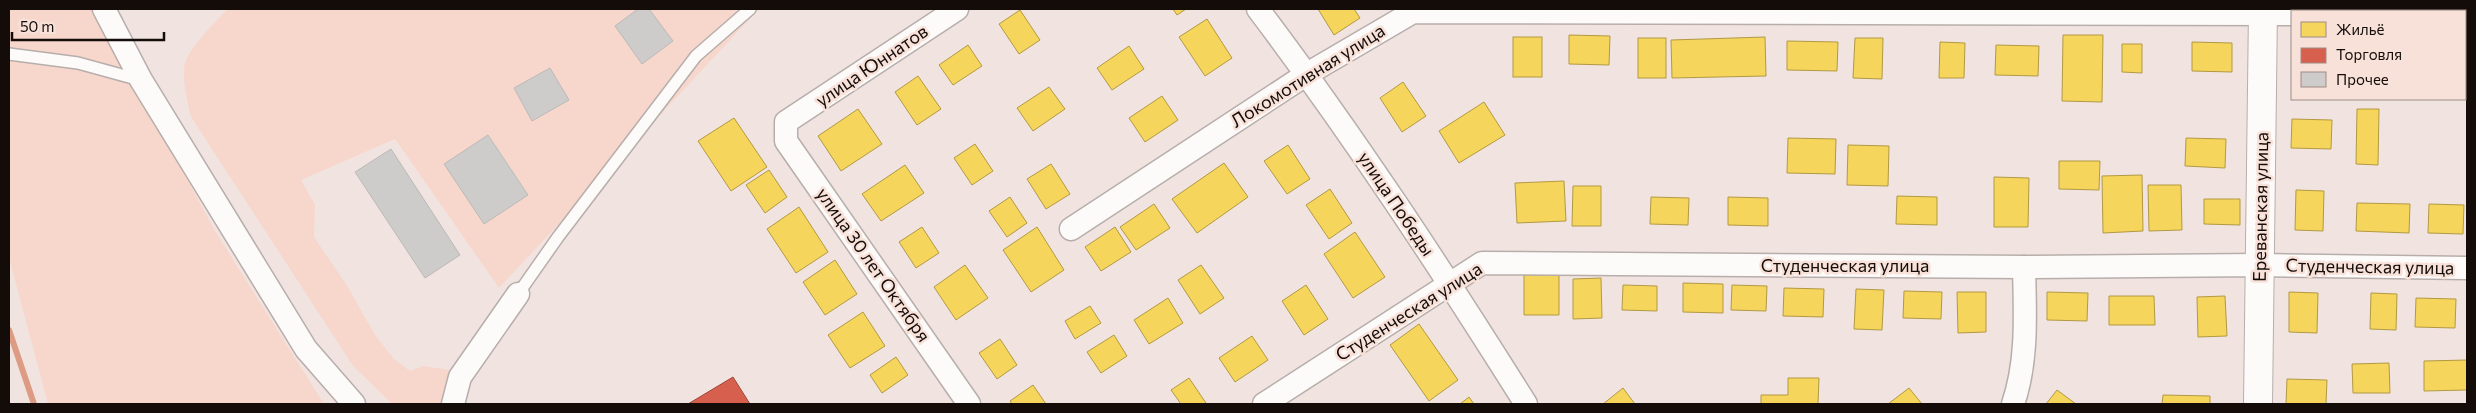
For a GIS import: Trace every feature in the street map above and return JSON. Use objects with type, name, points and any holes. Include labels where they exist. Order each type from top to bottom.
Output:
[{"type":"street","points":[[104,9],[141,80],[306,349],[354,404]]},
{"type":"street","name":"улица Юннатов","points":[[786,122],[957,9]]},
{"type":"street","name":"улица Победы","points":[[1258,9],[1307,74],[1450,282],[1526,404]]},
{"type":"street","name":"Локомотивная улица","points":[[1071,229],[1307,74],[1413,12],[2263,11],[2291,14]]},
{"type":"street","name":"Ереванская улица","points":[[2258,404],[2263,11]]},
{"type":"street","name":"улица 30 лет Октября","points":[[786,122],[786,141],[969,404]]},
{"type":"street","name":"Студенческая улица","points":[[1264,404],[1482,263],[2024,267],[2260,265],[2467,268]]},
{"type":"street","points":[[2013,404],[2021,380],[2025,328],[2024,267]]},
{"type":"street","points":[[453,404],[460,376],[518,294]]},
{"type":"lane","points":[[518,294],[558,237],[696,56],[750,9]]},
{"type":"lane","points":[[9,54],[78,63],[141,80]]},
{"type":"shaded area","points":[[9,9],[95,9],[215,231],[324,404],[48,404],[9,258]]},
{"type":"shaded area","points":[[228,9],[759,9],[499,288],[395,139],[301,180],[315,205],[314,237],[348,287],[375,335],[394,359],[410,371],[423,366],[451,370],[451,391],[442,404],[392,404],[353,366],[191,117],[184,83],[185,63],[197,42]]},
{"type":"building: Жильё","points":[[1173,9],[1186,9],[1177,15]]},
{"type":"building: Жильё","points":[[1318,9],[1354,9],[1360,18],[1334,35]]},
{"type":"building: Жильё","points":[[1020,10],[1040,40],[1019,54],[999,24]]},
{"type":"building: Жильё","points":[[1207,19],[1232,58],[1205,76],[1179,37]]},
{"type":"building: Жильё","points":[[1569,35],[1610,36],[1609,65],[1569,64]]},
{"type":"building: Жильё","points":[[2063,35],[2103,35],[2102,102],[2062,101]]},
{"type":"building: Жильё","points":[[1513,37],[1542,37],[1542,77],[1513,77]]},
{"type":"building: Жильё","points":[[1765,37],[1766,76],[1672,78],[1671,40]]},
{"type":"building: Жильё","points":[[1638,38],[1666,38],[1666,78],[1638,78]]},
{"type":"building: Жильё","points":[[1855,38],[1883,38],[1882,79],[1853,78]]},
{"type":"building: Жильё","points":[[1787,41],[1838,42],[1837,71],[1787,70]]},
{"type":"building: Жильё","points":[[1940,42],[1965,43],[1964,78],[1939,78]]},
{"type":"building: Жильё","points":[[2192,42],[2232,43],[2232,72],[2192,71]]},
{"type":"building: Жильё","points":[[2122,44],[2142,44],[2142,73],[2122,72]]},
{"type":"building: Жильё","points":[[968,45],[982,66],[953,85],[939,65]]},
{"type":"building: Жильё","points":[[1996,45],[2039,46],[2038,76],[1995,75]]},
{"type":"building: Жильё","points":[[1129,46],[1144,69],[1112,90],[1097,68]]},
{"type":"building: Жильё","points":[[918,76],[941,109],[917,125],[895,92]]},
{"type":"building: Жильё","points":[[1403,82],[1426,116],[1402,132],[1380,98]]},
{"type":"building: Жильё","points":[[1049,87],[1065,109],[1033,131],[1017,108]]},
{"type":"building: Жильё","points":[[1162,96],[1178,120],[1145,142],[1129,118]]},
{"type":"building: Жильё","points":[[1484,102],[1505,135],[1459,163],[1439,131]]},
{"type":"building: Жильё","points":[[858,109],[882,144],[841,171],[818,136]]},
{"type":"building: Жильё","points":[[2357,109],[2379,109],[2378,165],[2356,164]]},
{"type":"building: Жильё","points":[[734,118],[767,167],[731,191],[698,141]]},
{"type":"building: Жильё","points":[[2292,119],[2332,120],[2331,149],[2291,148]]},
{"type":"building: Жильё","points":[[1788,138],[1836,139],[1835,174],[1787,173]]},
{"type":"building: Жильё","points":[[2186,138],[2226,139],[2225,168],[2185,166]]},
{"type":"building: Жильё","points":[[975,144],[993,171],[972,185],[954,158]]},
{"type":"building: Жильё","points":[[1288,145],[1310,179],[1287,194],[1264,161]]},
{"type":"building: Жильё","points":[[1848,145],[1889,146],[1888,186],[1847,185]]},
{"type":"building: Жильё","points":[[2059,161],[2100,161],[2099,190],[2059,189]]},
{"type":"building: Жильё","points":[[1224,163],[1248,197],[1197,233],[1172,199]]},
{"type":"building: Жильё","points":[[1051,164],[1070,194],[1046,209],[1027,179]]},
{"type":"building: Жильё","points":[[905,165],[924,193],[881,221],[862,194]]},
{"type":"building: Жильё","points":[[769,170],[787,197],[765,213],[746,185]]},
{"type":"building: Жильё","points":[[2142,175],[2143,231],[2103,233],[2102,176]]},
{"type":"building: Жильё","points":[[1994,177],[2029,178],[2028,227],[1994,227]]},
{"type":"building: Жильё","points":[[1564,181],[1566,221],[1517,223],[1515,183]]},
{"type":"building: Жильё","points":[[2148,185],[2181,185],[2182,230],[2149,231]]},
{"type":"building: Жильё","points":[[1573,186],[1601,186],[1601,226],[1572,226]]},
{"type":"building: Жильё","points":[[1330,189],[1352,223],[1329,239],[1306,205]]},
{"type":"building: Жильё","points":[[2296,190],[2324,191],[2323,231],[2295,230]]},
{"type":"building: Жильё","points":[[1897,196],[1937,197],[1937,225],[1896,224]]},
{"type":"building: Жильё","points":[[1010,197],[1027,223],[1007,237],[989,211]]},
{"type":"building: Жильё","points":[[1651,197],[1689,198],[1688,225],[1650,224]]},
{"type":"building: Жильё","points":[[1728,197],[1768,198],[1768,226],[1728,225]]},
{"type":"building: Жильё","points":[[2204,199],[2240,199],[2240,225],[2204,224]]},
{"type":"building: Жильё","points":[[2357,203],[2410,204],[2409,233],[2356,231]]},
{"type":"building: Жильё","points":[[1154,204],[1170,228],[1136,250],[1120,227]]},
{"type":"building: Жильё","points":[[2429,204],[2464,205],[2463,234],[2428,233]]},
{"type":"building: Жильё","points":[[799,207],[828,252],[796,273],[767,229]]},
{"type":"building: Жильё","points":[[922,227],[939,253],[916,268],[899,242]]},
{"type":"building: Жильё","points":[[1037,227],[1064,270],[1031,292],[1003,250]]},
{"type":"building: Жильё","points":[[1115,227],[1131,252],[1101,271],[1085,247]]},
{"type":"building: Жильё","points":[[1355,232],[1385,277],[1353,298],[1324,254]]},
{"type":"building: Жильё","points":[[835,260],[857,294],[825,315],[803,282]]},
{"type":"building: Жильё","points":[[965,265],[988,298],[956,320],[934,287]]},
{"type":"building: Жильё","points":[[1201,265],[1224,298],[1200,314],[1178,280]]},
{"type":"building: Жильё","points":[[1559,274],[1559,315],[1524,315],[1524,275]]},
{"type":"building: Жильё","points":[[1601,278],[1602,318],[1573,319],[1573,279]]},
{"type":"building: Жильё","points":[[1683,283],[1723,284],[1723,313],[1683,312]]},
{"type":"building: Жильё","points":[[1306,285],[1328,319],[1304,335],[1282,301]]},
{"type":"building: Жильё","points":[[1623,285],[1657,286],[1657,311],[1622,310]]},
{"type":"building: Жильё","points":[[1732,285],[1767,286],[1766,311],[1731,310]]},
{"type":"building: Жильё","points":[[1784,288],[1824,289],[1823,317],[1783,316]]},
{"type":"building: Жильё","points":[[1856,289],[1884,290],[1882,330],[1854,329]]},
{"type":"building: Жильё","points":[[1904,291],[1942,292],[1941,319],[1903,318]]},
{"type":"building: Жильё","points":[[1957,292],[1986,292],[1986,332],[1958,333]]},
{"type":"building: Жильё","points":[[2047,292],[2088,293],[2087,321],[2047,320]]},
{"type":"building: Жильё","points":[[2289,292],[2318,293],[2317,333],[2289,332]]},
{"type":"building: Жильё","points":[[2371,293],[2397,294],[2396,330],[2370,329]]},
{"type":"building: Жильё","points":[[2109,296],[2154,296],[2155,325],[2109,325]]},
{"type":"building: Жильё","points":[[2225,296],[2227,336],[2198,337],[2197,297]]},
{"type":"building: Жильё","points":[[1168,298],[1183,323],[1149,344],[1134,320]]},
{"type":"building: Жильё","points":[[2416,298],[2456,299],[2455,328],[2415,327]]},
{"type":"building: Жильё","points":[[1090,306],[1101,323],[1075,339],[1065,321]]},
{"type":"building: Жильё","points":[[863,312],[885,346],[850,368],[828,335]]},
{"type":"building: Жильё","points":[[1419,324],[1458,380],[1429,401],[1390,345]]},
{"type":"building: Жильё","points":[[1114,335],[1127,356],[1101,373],[1087,352]]},
{"type":"building: Жильё","points":[[1252,336],[1268,360],[1235,382],[1219,358]]},
{"type":"building: Жильё","points":[[1000,339],[1017,365],[997,379],[979,353]]},
{"type":"building: Жильё","points":[[896,357],[908,375],[882,393],[870,375]]},
{"type":"building: Жильё","points":[[2467,360],[2467,390],[2424,391],[2424,361]]},
{"type":"building: Жильё","points":[[2389,363],[2390,393],[2353,393],[2352,364]]},
{"type":"building: Жильё","points":[[1189,378],[1206,403],[1181,404],[1171,390]]},
{"type":"building: Жильё","points":[[1788,378],[1819,378],[1818,404],[1761,404],[1761,395],[1788,395]]},
{"type":"building: Жильё","points":[[2287,379],[2327,380],[2326,404],[2286,404]]},
{"type":"building: Жильё","points":[[1033,385],[1046,404],[1012,404],[1010,401]]},
{"type":"building: Жильё","points":[[1623,388],[1635,404],[1603,404]]},
{"type":"building: Жильё","points":[[1909,388],[1922,404],[1888,404]]},
{"type":"building: Жильё","points":[[2057,390],[2076,404],[2046,404]]},
{"type":"building: Жильё","points":[[2163,395],[2210,396],[2210,404],[2162,404]]},
{"type":"building: Жильё","points":[[1469,397],[1474,404],[1460,404]]},
{"type":"building: Торговля","points":[[733,377],[750,404],[688,404]]},
{"type":"building: Прочее","points":[[638,9],[649,9],[673,41],[642,64],[615,26]]},
{"type":"building: Прочее","points":[[550,68],[569,100],[532,121],[514,88]]},
{"type":"building: Прочее","points":[[488,135],[528,195],[484,224],[444,164]]},
{"type":"building: Прочее","points":[[391,149],[460,255],[425,278],[355,172]]},
{"type":"waterway","points":[[9,330],[34,404]]}]
